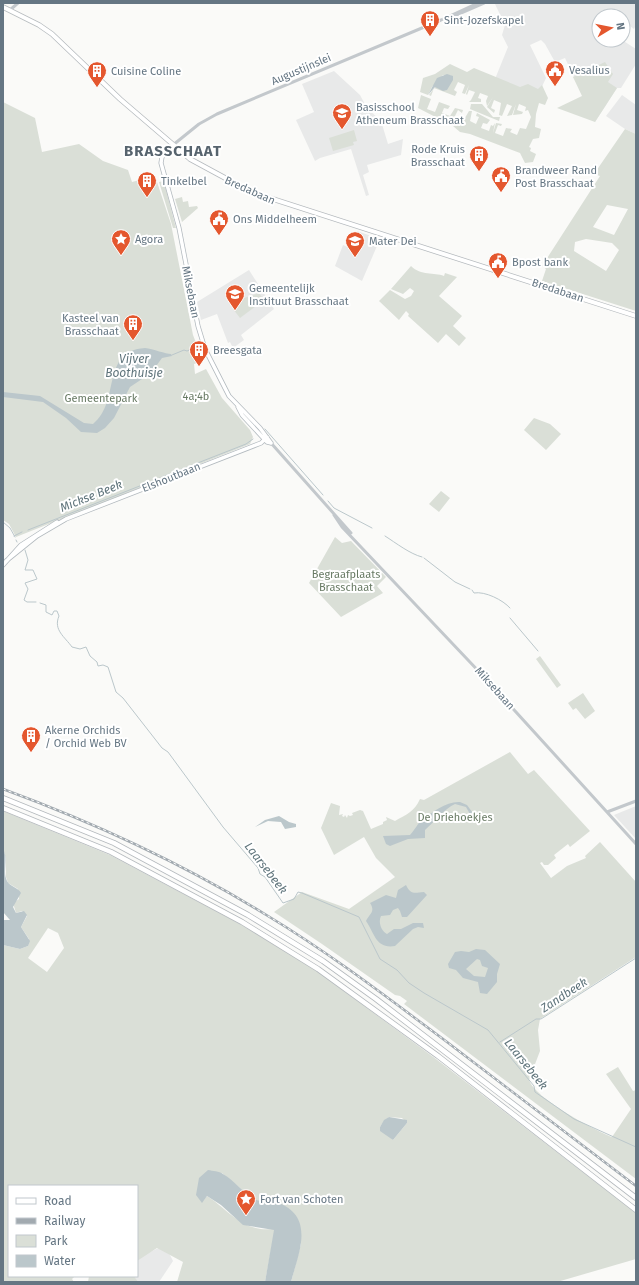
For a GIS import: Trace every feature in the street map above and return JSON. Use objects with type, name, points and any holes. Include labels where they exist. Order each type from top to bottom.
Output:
[{"type":"highway","points":[[3,798],[114,843],[235,907],[323,961],[376,999],[636,1198]]},
{"type":"highway","points":[[3,808],[111,852],[242,922],[318,969],[444,1061],[636,1210]]},
{"type":"main road","name":"Bredabaan","points":[[3,7],[52,34],[102,83],[196,163],[259,196],[636,316]]},
{"type":"main road","name":"Miksebaan","points":[[173,145],[162,157],[161,163],[179,228],[202,343],[226,390],[240,409],[271,443]]},
{"type":"main road","name":"Elshoutbaan","points":[[4,563],[14,550],[28,539],[53,524],[255,444],[265,437]]},
{"type":"street","points":[[10,10],[18,3]]},
{"type":"street","name":"Augustijnslei","points":[[173,145],[199,124],[217,114],[478,3]]},
{"type":"street","name":"Augustijnslei","points":[[441,20],[459,15],[484,3]]},
{"type":"street","name":"Miksebaan","points":[[271,443],[334,515],[341,520],[352,535],[486,679],[636,844]]},
{"type":"street","points":[[607,812],[636,801]]},
{"type":"shaded area","points":[[636,3],[636,25],[634,29],[631,27],[631,8],[591,8],[591,48],[631,48],[631,46],[636,49],[636,64],[621,88],[617,88],[595,122],[565,58],[555,62],[545,44],[541,40],[530,45],[546,78],[538,95],[495,79],[508,47],[502,35],[505,25],[495,4]]},
{"type":"shaded area","name":"Basisschool Atheneum Brasschaat","points":[[334,71],[360,95],[367,108],[381,121],[388,144],[403,139],[401,155],[367,165],[369,172],[363,175],[369,195],[366,196],[351,149],[320,158],[315,161],[296,120],[314,112],[302,84]]},
{"type":"shaded area","points":[[622,95],[636,105],[636,134],[625,129],[606,116]]},
{"type":"shaded area","name":"Mater Dei","points":[[357,231],[380,239],[362,281],[335,266],[343,245],[350,248]]},
{"type":"shaded area","name":"Gemeentelijk Instituut Brasschaat","points":[[249,270],[274,309],[241,335],[244,340],[233,348],[230,342],[228,343],[217,314],[201,320],[197,302]]},
{"type":"shaded area","points":[[636,806],[636,839],[614,815]]},
{"type":"shaded area","points":[[165,1245],[173,1261],[159,1282],[137,1282],[134,1277],[138,1277],[138,1258]]},
{"type":"green space","points":[[605,62],[613,74],[608,82],[617,88],[595,122],[557,108],[582,96],[573,77]]},
{"type":"green space","points":[[450,64],[467,72],[474,68],[520,87],[528,84],[538,89],[542,85],[548,98],[545,105],[539,103],[536,114],[535,127],[541,129],[539,138],[533,139],[529,147],[531,148],[530,151],[536,154],[533,162],[525,163],[520,153],[470,134],[460,132],[453,126],[418,108],[421,95],[431,99],[427,109],[435,112],[439,102],[450,106],[448,109],[444,108],[442,113],[450,116],[455,108],[463,110],[462,113],[458,110],[454,118],[462,123],[469,111],[472,111],[470,121],[476,124],[479,117],[476,116],[477,113],[490,120],[487,124],[483,123],[481,128],[489,131],[491,125],[493,126],[495,123],[493,133],[496,123],[502,124],[501,126],[498,125],[495,133],[503,136],[506,128],[512,129],[510,132],[517,135],[520,128],[526,129],[531,117],[528,110],[525,111],[526,107],[519,104],[517,110],[523,112],[522,114],[513,115],[516,104],[512,115],[507,116],[512,106],[507,104],[502,116],[499,115],[501,103],[494,100],[491,108],[495,110],[494,113],[487,107],[493,97],[487,106],[486,101],[488,96],[480,93],[478,98],[481,99],[481,102],[469,102],[475,92],[469,90],[467,95],[466,94],[469,85],[465,94],[462,93],[465,85],[458,82],[454,90],[457,92],[455,96],[434,88],[451,75],[443,75],[432,87],[428,95],[420,92],[423,78],[435,74]]},
{"type":"green space","name":"Gemeentepark","points":[[3,102],[35,118],[42,152],[79,144],[103,161],[128,170],[132,182],[155,176],[171,224],[193,335],[203,361],[194,364],[195,374],[206,369],[222,398],[250,430],[253,437],[250,444],[16,537],[9,524],[3,520]]},
{"type":"green space","points":[[471,104],[482,104],[493,117],[500,117],[499,121],[470,109]]},
{"type":"green space","points":[[625,129],[636,134],[636,311],[542,281],[546,269],[542,266],[600,176],[594,174]],"holes":[[[607,205],[628,209],[614,235],[593,227]],[[586,239],[612,243],[619,250],[606,271],[574,251],[575,242]]]},
{"type":"green space","points":[[354,130],[357,141],[353,142],[354,145],[333,151],[329,138]]},
{"type":"green space","points":[[164,181],[163,185],[165,186],[176,228],[173,228],[159,182]]},
{"type":"green space","points":[[182,197],[183,202],[188,201],[189,207],[197,206],[198,208],[182,222],[175,199]]},
{"type":"green space","points":[[411,266],[423,273],[444,276],[445,273],[457,277],[439,296],[462,316],[453,326],[466,338],[459,346],[446,334],[438,343],[408,316],[409,314],[406,311],[399,320],[379,301],[390,290],[405,299],[411,296],[414,291],[410,288],[403,294],[391,289]]},
{"type":"green space","points":[[259,293],[264,300],[240,318],[233,309],[238,302],[244,298]]},
{"type":"green space","points":[[534,418],[550,424],[561,434],[546,450],[524,430]]},
{"type":"green space","points":[[441,491],[450,498],[439,512],[429,504]]},
{"type":"green space","name":"Begraafplaats Brasschaat","points":[[335,537],[342,543],[351,541],[386,577],[377,586],[383,593],[341,617],[309,583]]},
{"type":"green space","points":[[540,656],[561,685],[557,688],[536,659]]},
{"type":"green space","points":[[583,693],[595,711],[585,719],[576,708],[573,710],[568,703]]},
{"type":"green space","name":"De Driehoekjes","points":[[510,752],[528,774],[534,770],[590,831],[570,847],[568,844],[554,855],[556,858],[548,865],[544,865],[542,862],[540,863],[551,878],[567,866],[586,858],[585,856],[600,842],[636,882],[636,957],[540,1019],[538,1030],[540,1051],[529,1080],[533,1087],[553,1104],[591,1127],[612,1137],[631,1109],[606,1074],[618,1067],[633,1091],[636,1090],[636,1179],[404,1004],[407,1001],[400,996],[395,995],[274,912],[302,892],[349,909],[395,877],[376,858],[364,837],[334,855],[321,828],[331,803],[340,806],[339,815],[343,814],[342,816],[344,817],[345,815],[347,818],[348,815],[353,815],[352,813],[360,810],[363,811],[371,829],[383,824],[383,822],[387,820],[386,817],[395,821],[413,810],[420,799],[424,800]]},
{"type":"green space","points":[[3,811],[110,855],[240,924],[317,971],[436,1059],[636,1213],[636,1259],[557,1282],[291,1282],[301,1244],[280,1203],[257,1201],[222,1173],[202,1202],[207,1196],[236,1219],[249,1226],[261,1229],[275,1229],[265,1282],[177,1282],[183,1262],[157,1248],[138,1260],[138,1185],[8,1185],[8,1277],[74,1277],[72,1279],[74,1282],[3,1282],[3,945],[20,949],[28,946],[29,939],[21,927],[27,916],[22,911],[16,913],[13,903],[19,899],[18,889],[8,883],[6,877],[6,859],[3,849]],"holes":[[[48,928],[58,933],[64,948],[47,972],[28,958]],[[389,1117],[402,1118],[407,1123],[393,1140],[380,1127]]]},
{"type":"green space","points":[[89,1277],[135,1277],[138,1282],[88,1282]]},
{"type":"water","points":[[447,74],[453,76],[453,80],[447,90],[443,91],[435,87],[428,95],[437,78]]},
{"type":"water","name":"Vijver Boothuisje","points":[[145,348],[171,354],[172,356],[162,358],[151,373],[130,387],[114,418],[105,428],[97,433],[81,432],[66,418],[43,402],[3,397],[3,392],[40,396],[84,423],[93,424],[101,415],[107,403],[116,368],[122,358],[131,351]]},
{"type":"water","points":[[460,802],[467,805],[475,816],[468,819],[471,816],[466,807],[455,804],[443,812],[425,830],[425,838],[408,839],[390,846],[386,844],[383,836],[410,835],[420,822],[435,811],[450,803]]},
{"type":"water","points":[[279,816],[296,824],[296,827],[285,829],[281,822],[268,821],[255,827],[265,820]]},
{"type":"water","points":[[3,849],[5,853],[5,873],[7,881],[21,893],[13,907],[16,913],[24,911],[27,915],[21,927],[30,941],[28,946],[20,949],[3,945],[3,920],[10,920],[3,912]]},
{"type":"water","points":[[406,885],[411,892],[424,892],[427,895],[407,917],[402,917],[398,908],[393,910],[390,915],[381,916],[380,921],[383,931],[387,934],[394,929],[401,929],[413,923],[423,923],[424,928],[418,927],[413,929],[395,946],[384,945],[377,940],[366,921],[372,911],[372,906],[370,903],[386,895],[396,898],[398,890]]},
{"type":"water","points":[[476,949],[485,950],[500,964],[497,974],[497,982],[487,994],[480,993],[478,982],[463,978],[456,970],[449,968],[448,964],[455,952],[469,952]],"holes":[[[477,959],[480,960],[482,966],[488,968],[485,977],[474,976],[466,969]]]},
{"type":"water","points":[[389,1117],[407,1120],[407,1123],[393,1140],[380,1131],[380,1127],[384,1120]]},
{"type":"water","points":[[208,1170],[220,1172],[254,1199],[281,1204],[291,1211],[298,1219],[301,1228],[300,1249],[291,1282],[265,1282],[274,1230],[243,1225],[221,1205],[207,1196],[202,1203],[196,1195],[199,1178]]},
{"type":"waterway","points":[[172,355],[184,350],[187,351],[192,349]]},
{"type":"waterway","name":"Mickse Beek","points":[[265,429],[323,495]]},
{"type":"waterway","name":"Mickse Beek","points":[[162,477],[246,444],[253,439]]},
{"type":"waterway","name":"Mickse Beek","points":[[28,530],[160,478]]},
{"type":"waterway","name":"Mickse Beek","points":[[328,501],[334,508],[372,528]]},
{"type":"waterway","name":"Laarsebeek","points":[[3,522],[10,528],[15,537]]},
{"type":"waterway","name":"Mickse Beek","points":[[14,536],[22,532]]},
{"type":"waterway","name":"Mickse Beek","points":[[385,536],[408,551],[422,557]]},
{"type":"waterway","name":"Laarsebeek","points":[[25,550],[28,560],[25,570],[33,570],[37,579],[25,583],[28,589],[24,600],[27,602],[36,602]]},
{"type":"waterway","name":"Mickse Beek","points":[[424,558],[455,582],[470,589]]},
{"type":"waterway","name":"Mickse Beek","points":[[472,590],[474,593],[483,593],[494,597],[510,608]]},
{"type":"waterway","name":"Laarsebeek","points":[[40,603],[46,605],[46,612],[52,615],[54,611],[57,611],[59,616],[59,629],[72,647],[80,649],[86,647],[90,656],[97,662],[98,666],[103,665],[108,667],[116,692],[123,698],[162,748],[168,752],[223,827],[258,868],[260,874],[265,877],[283,903],[294,899],[298,892],[359,917],[380,959],[397,970],[409,983],[424,993],[488,1030],[534,1086],[535,1092],[574,1119],[636,1147]]},
{"type":"waterway","name":"Mickse Beek","points":[[510,618],[538,651]]},
{"type":"waterway","name":"Zandbeek","points":[[500,1042],[536,1019],[541,1019],[636,958]]},
{"type":"railway","points":[[3,789],[105,830],[171,862],[236,897],[291,931],[337,961],[381,993],[636,1186]]},
{"type":"place","name":"Sint-Jozefskapel","points":[[430,37]]},
{"type":"place","name":"Vesalius","points":[[555,87]]},
{"type":"place","name":"Cuisine Coline","points":[[97,88]]},
{"type":"place","name":"Basisschool Atheneum Brasschaat","points":[[342,130]]},
{"type":"place","name":"Rode Kruis Brasschaat","points":[[479,172]]},
{"type":"place","name":"Brandweer Rand Post Brasschaat","points":[[501,193]]},
{"type":"place","name":"Tinkelbel","points":[[147,198]]},
{"type":"place","name":"Ons Middelheem","points":[[219,236]]},
{"type":"place","name":"Agora","points":[[121,256]]},
{"type":"place","name":"Mater Dei","points":[[355,258]]},
{"type":"place","name":"Bpost bank","points":[[498,279]]},
{"type":"place","name":"Gemeentelijk Instituut Brasschaat","points":[[235,311]]},
{"type":"place","name":"Kasteel van Brasschaat","points":[[133,341]]},
{"type":"place","name":"Breesgata","points":[[199,367]]},
{"type":"place","name":"Akerne Orchids / Orchid Web BV","points":[[31,753]]},
{"type":"place","name":"Fort van Schoten","points":[[246,1216]]},
{"type":"district","name":"BRASSCHAAT","points":[[173,151]]},
{"type":"park label","name":"4a;4b","points":[[196,396]]}]
